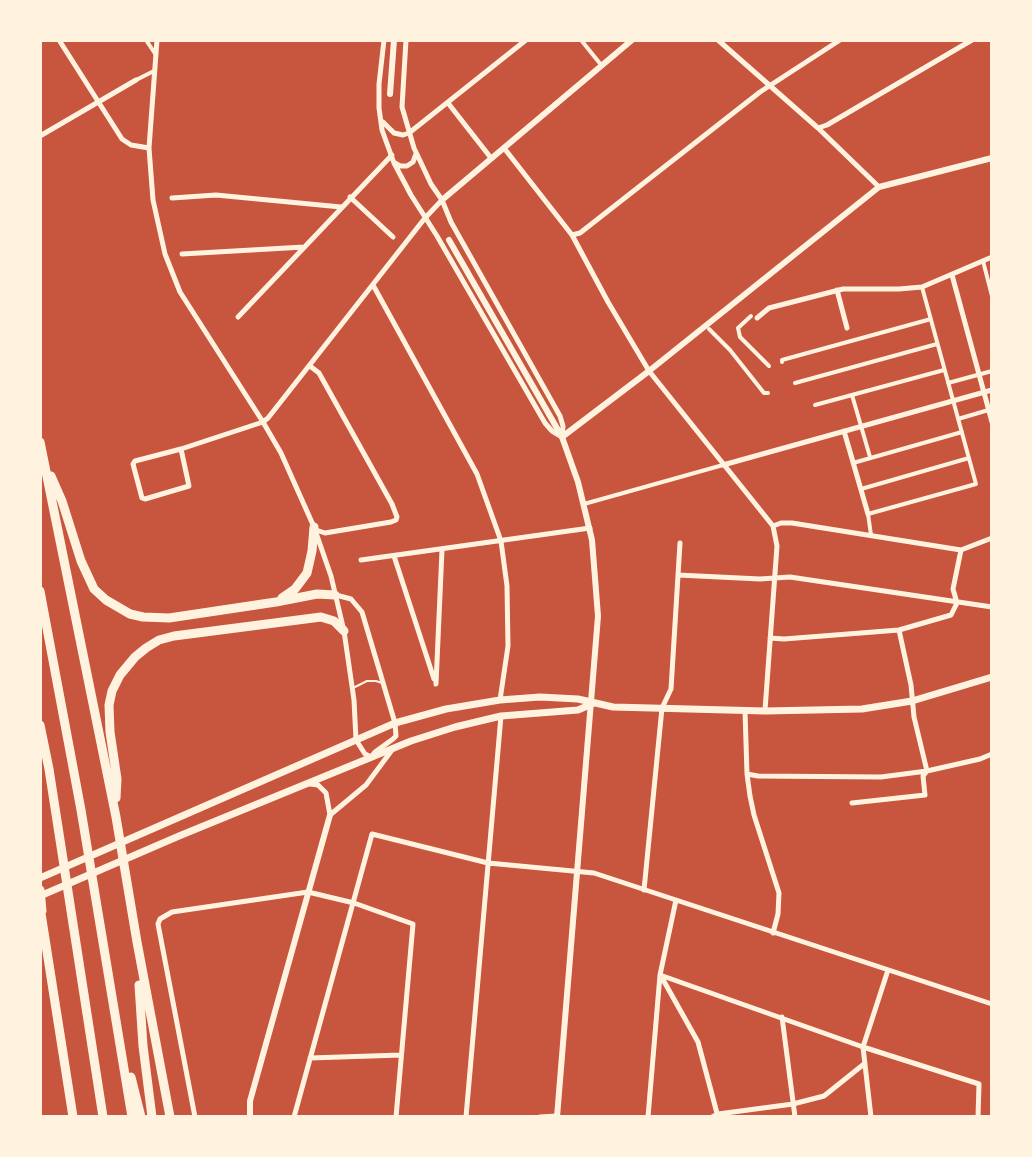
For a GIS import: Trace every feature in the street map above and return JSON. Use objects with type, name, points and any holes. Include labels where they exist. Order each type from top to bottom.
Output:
[{"type":"highway","points":[[40,442],[116,817],[170,1117]]},
{"type":"highway","points":[[44,458],[87,575],[94,589],[117,607],[143,617],[169,618],[323,593],[335,595]]},
{"type":"highway","points":[[276,602],[295,589],[307,573],[315,528]]},
{"type":"highway","points":[[40,591],[81,810],[132,1117]]},
{"type":"highway","points":[[116,817],[117,779],[109,705],[120,675],[146,648],[174,636],[321,617],[334,621],[344,631]]},
{"type":"highway","points":[[40,725],[103,1117]]},
{"type":"highway","points":[[40,893],[73,1117]]},
{"type":"highway","points":[[40,907],[45,931]]},
{"type":"highway","points":[[137,942],[143,1046],[152,1117]]},
{"type":"highway","points":[[120,1039],[141,1117]]},
{"type":"main road","points":[[40,878],[395,723],[446,709],[540,697],[578,699],[613,707],[745,711],[862,709],[912,701],[992,677]]},
{"type":"main road","points":[[40,893],[371,757],[455,727],[501,716],[578,710],[592,704]]},
{"type":"street","points":[[59,40],[126,142],[149,148]]},
{"type":"street","points":[[146,40],[156,55]]},
{"type":"street","points":[[157,40],[149,148],[157,224],[171,272],[189,306],[263,422],[315,528],[344,631],[356,740],[365,754],[371,757],[396,736],[395,723],[362,612],[351,599],[335,595]]},
{"type":"street","points":[[384,40],[379,84],[380,119],[394,163],[545,423],[562,437]]},
{"type":"street","points":[[390,94],[394,40]]},
{"type":"street","points":[[406,40],[402,107],[416,154],[560,416],[562,437]]},
{"type":"street","points":[[380,119],[394,133],[409,133],[526,40]]},
{"type":"street","points":[[581,40],[602,66]]},
{"type":"street","points":[[181,449],[189,486],[142,498],[133,464],[135,461],[263,422],[442,200],[632,40]]},
{"type":"street","points":[[718,40],[818,128],[879,187]]},
{"type":"street","points":[[572,235],[580,233],[770,85],[840,40]]},
{"type":"street","points":[[818,128],[972,40]]},
{"type":"street","points":[[40,136],[154,71]]},
{"type":"street","points":[[448,103],[491,158]]},
{"type":"street","points":[[504,148],[572,235],[649,371],[773,526],[777,546],[765,711]]},
{"type":"street","points":[[394,163],[407,166],[416,154]]},
{"type":"street","points":[[238,317],[392,155]]},
{"type":"street","points":[[562,437],[879,187],[992,158]]},
{"type":"street","points":[[172,198],[216,195],[341,207]]},
{"type":"street","points":[[350,197],[393,237]]},
{"type":"street","points":[[449,240],[562,437],[590,528],[598,616],[578,871],[557,1116],[540,1117]]},
{"type":"street","points":[[182,254],[305,247]]},
{"type":"street","points":[[769,366],[740,337],[738,328],[769,308],[850,288],[922,287],[992,257]]},
{"type":"street","points":[[983,261],[992,296]]},
{"type":"street","points":[[952,275],[992,422]]},
{"type":"street","points":[[373,284],[477,474],[501,541],[507,586],[508,646],[500,700]]},
{"type":"street","points":[[868,514],[976,484],[922,287]]},
{"type":"street","points":[[837,290],[847,328]]},
{"type":"street","points":[[782,362],[931,319]]},
{"type":"street","points":[[709,329],[764,393],[768,393]]},
{"type":"street","points":[[795,383],[937,344]]},
{"type":"street","points":[[310,366],[319,373],[397,517],[391,522],[334,532],[323,533],[315,528]]},
{"type":"street","points":[[815,405],[945,369]]},
{"type":"street","points":[[948,383],[992,371]]},
{"type":"street","points":[[584,504],[992,390]]},
{"type":"street","points":[[852,395],[870,457]]},
{"type":"street","points":[[958,419],[990,410]]},
{"type":"street","points":[[844,431],[872,537]]},
{"type":"street","points":[[853,463],[962,432]]},
{"type":"street","points":[[861,489],[969,458]]},
{"type":"street","points":[[773,526],[792,523],[961,550],[992,538]]},
{"type":"street","points":[[361,560],[590,528]]},
{"type":"street","points":[[644,890],[662,708],[671,689],[680,543]]},
{"type":"street","points":[[394,556],[436,684],[442,550]]},
{"type":"street","points":[[770,638],[899,630],[951,615],[957,603],[953,589],[961,550]]},
{"type":"street","points":[[678,575],[760,579],[790,577],[992,607]]},
{"type":"street","points":[[899,630],[927,771]]},
{"type":"street","points":[[745,711],[747,774],[754,815],[779,893],[773,933]]},
{"type":"street","points":[[466,1117],[501,716]]},
{"type":"street","points":[[330,815],[366,785],[394,748]]},
{"type":"street","points":[[747,774],[881,777],[927,771],[992,754]]},
{"type":"street","points":[[852,803],[925,795],[923,776],[927,771]]},
{"type":"street","points":[[250,1117],[250,1101],[330,815],[328,799],[322,789],[318,785],[305,784]]},
{"type":"street","points":[[294,1117],[372,834],[488,863],[594,873],[992,1004]]},
{"type":"street","points":[[195,1117],[158,924],[160,919],[172,912],[308,892],[354,903],[413,924],[396,1117]]},
{"type":"street","points":[[648,1117],[660,975],[676,900]]},
{"type":"street","points":[[871,1117],[863,1047],[888,970]]},
{"type":"street","points":[[660,975],[863,1047],[979,1084],[978,1117]]},
{"type":"street","points":[[660,975],[698,1042],[716,1116],[824,1096],[864,1064]]},
{"type":"street","points":[[782,1017],[795,1117]]},
{"type":"street","points":[[309,1059],[401,1055]]},
{"type":"lane","points":[[352,689],[358,683],[367,681],[383,684]]}]
